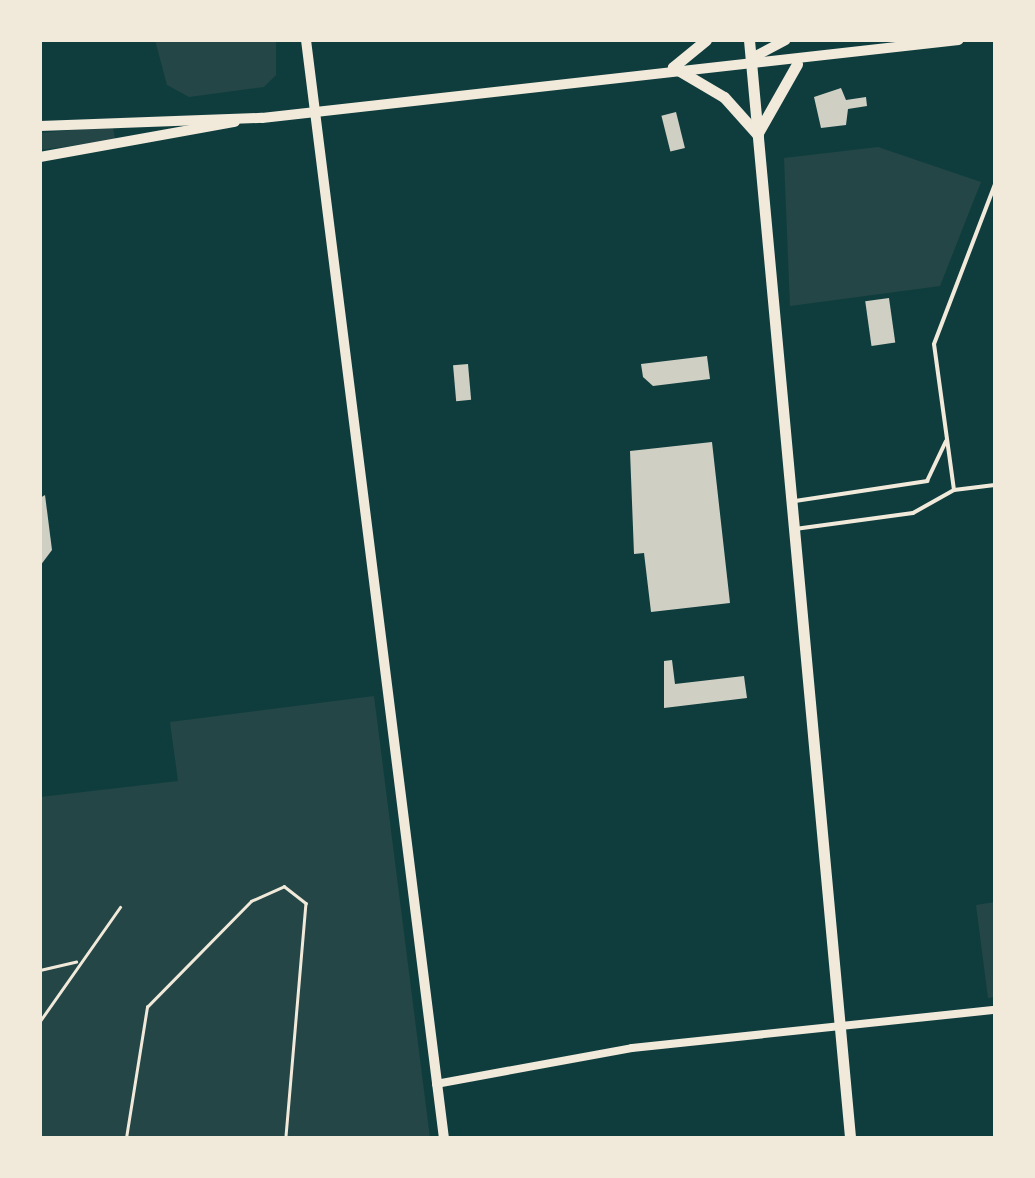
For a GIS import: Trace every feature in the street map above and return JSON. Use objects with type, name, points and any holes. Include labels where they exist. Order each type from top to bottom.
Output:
[{"type":"main road","points":[[306,40],[390,733],[444,1138]]},
{"type":"main road","points":[[673,67],[706,40]]},
{"type":"main road","points":[[749,40],[836,1034],[850,1138]]},
{"type":"main road","points":[[751,58],[786,40]]},
{"type":"main road","points":[[40,126],[242,120],[751,58],[796,64],[958,40]]},
{"type":"main road","points":[[758,135],[776,87],[796,64]]},
{"type":"main road","points":[[673,67],[724,98],[758,135]]},
{"type":"main road","points":[[40,157],[202,135],[242,120]]},
{"type":"street","points":[[436,1084],[632,1048],[836,1034],[995,1010]]},
{"type":"lane","points":[[954,490],[934,344],[995,184]]},
{"type":"lane","points":[[788,502],[927,481],[946,437]]},
{"type":"lane","points":[[790,525],[912,513],[954,490],[995,485]]},
{"type":"path","points":[[126,1138],[147,1008],[251,902],[284,886],[306,903],[286,1138]]},
{"type":"path","points":[[40,1021],[76,962],[120,907]]},
{"type":"path","points":[[40,970],[76,962]]},
{"type":"shaded area","points":[[155,40],[276,40],[276,75],[264,87],[189,97],[167,85]]},
{"type":"shaded area","points":[[113,126],[115,140],[40,150],[40,133]]},
{"type":"shaded area","points":[[878,147],[981,182],[940,286],[790,306],[784,158]]},
{"type":"shaded area","points":[[374,696],[430,1138],[40,1138],[40,797],[178,781],[170,722]]},
{"type":"shaded area","points":[[995,902],[995,997],[988,998],[976,905]]},
{"type":"building","points":[[841,88],[846,100],[866,97],[867,106],[848,109],[846,125],[821,128],[814,97]]},
{"type":"building","points":[[676,112],[685,148],[670,152],[661,116]]},
{"type":"building","points":[[889,298],[895,343],[871,346],[865,301]]},
{"type":"building","points":[[707,356],[710,379],[653,386],[643,377],[641,364]]},
{"type":"building","points":[[468,364],[471,400],[456,401],[453,365]]},
{"type":"building","points":[[712,442],[730,603],[651,612],[644,553],[634,554],[630,451]]},
{"type":"building","points":[[45,495],[52,550],[40,566],[40,498]]},
{"type":"building","points":[[672,660],[675,684],[744,676],[747,698],[664,708],[664,661]]}]
